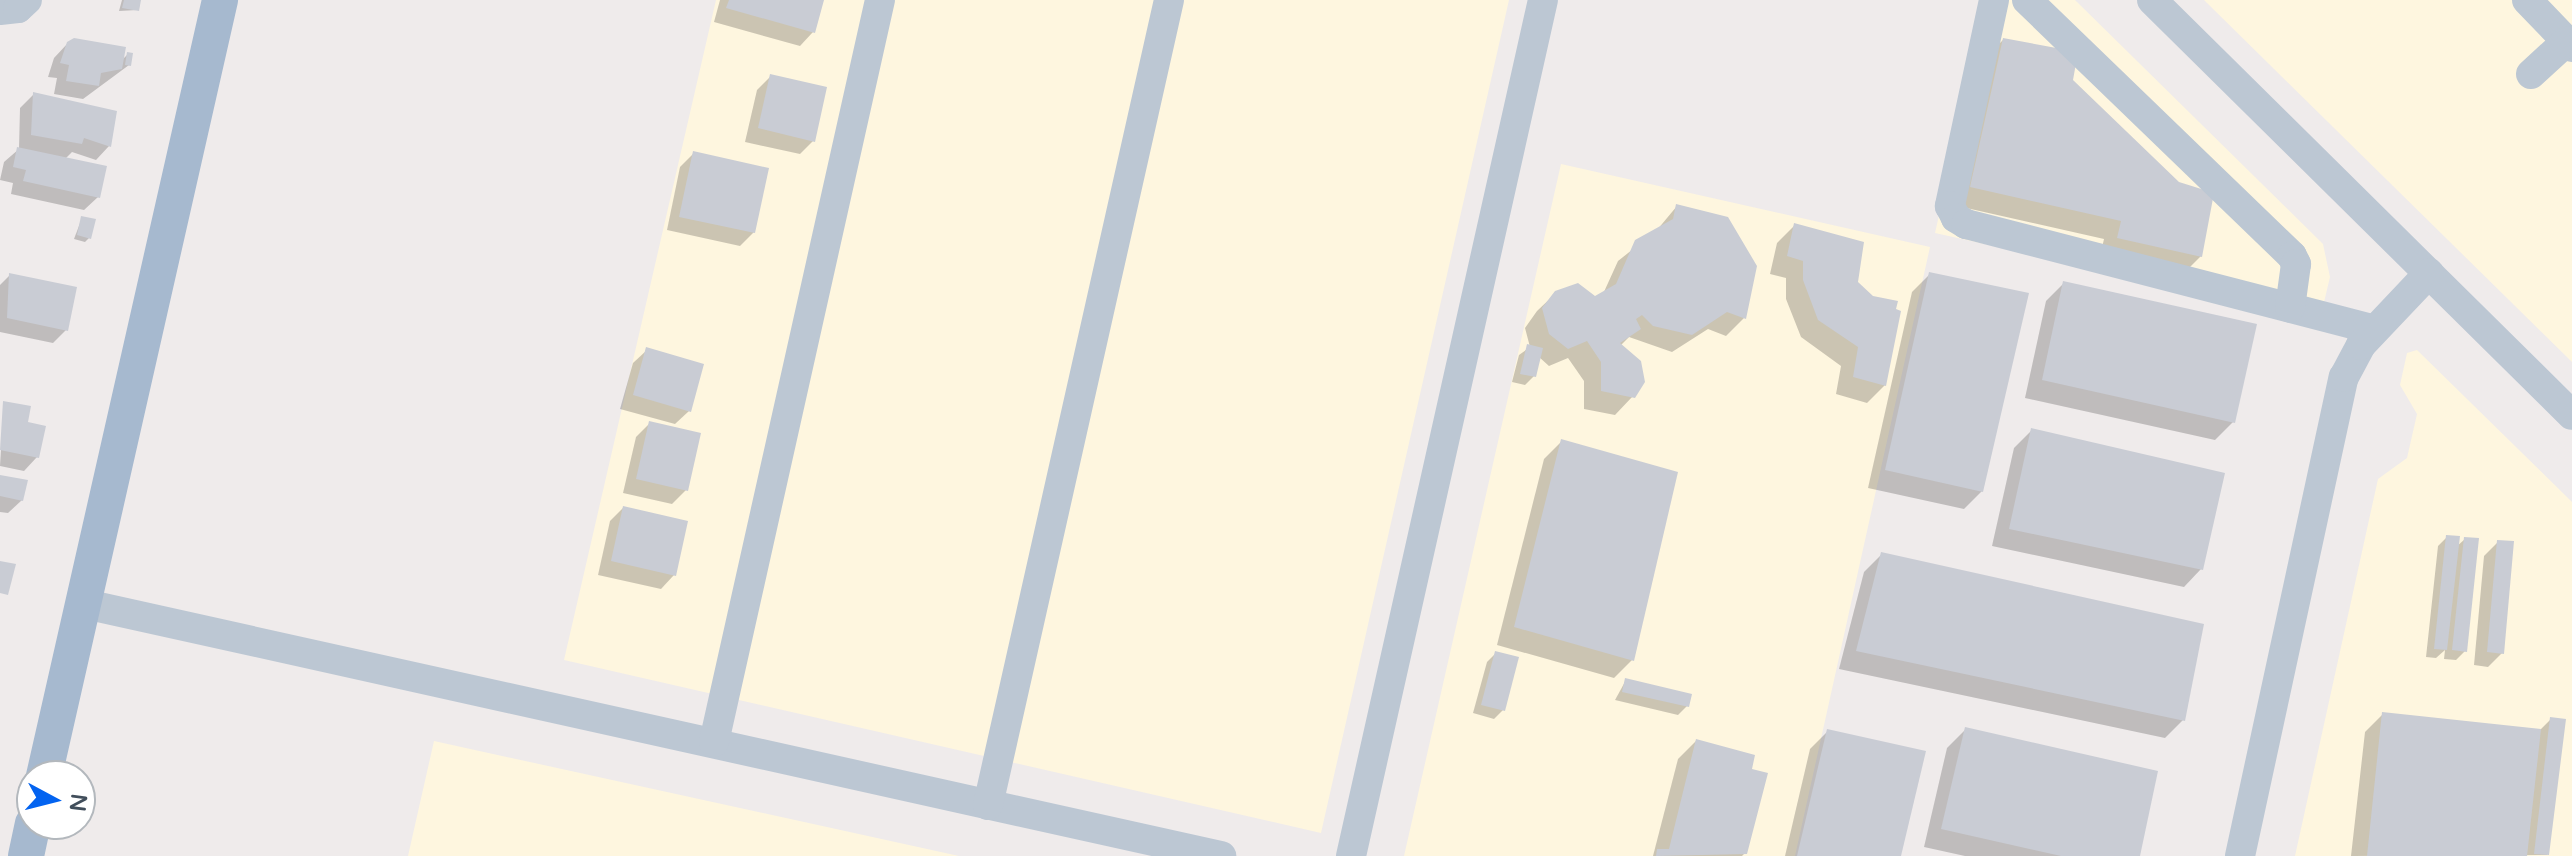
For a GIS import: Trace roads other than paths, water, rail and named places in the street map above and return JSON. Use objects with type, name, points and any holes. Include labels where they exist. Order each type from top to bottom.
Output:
[{"type":"main road","points":[[48,760],[220,0]]},
{"type":"street","points":[[0,10],[18,8],[27,0]]},
{"type":"street","points":[[714,742],[880,0]]},
{"type":"street","points":[[988,805],[1169,0]]},
{"type":"street","points":[[1351,856],[1543,0]]},
{"type":"street","points":[[1994,0],[1950,206],[1956,218],[2373,329]]},
{"type":"street","points":[[2027,0],[2292,256],[2296,264],[2290,308]]},
{"type":"street","points":[[2152,0],[2572,415]]},
{"type":"street","points":[[2527,0],[2567,35],[2531,74]]},
{"type":"street","points":[[2240,856],[2344,377],[2373,329],[2429,273]]},
{"type":"street","points":[[85,604],[1221,856]]}]
